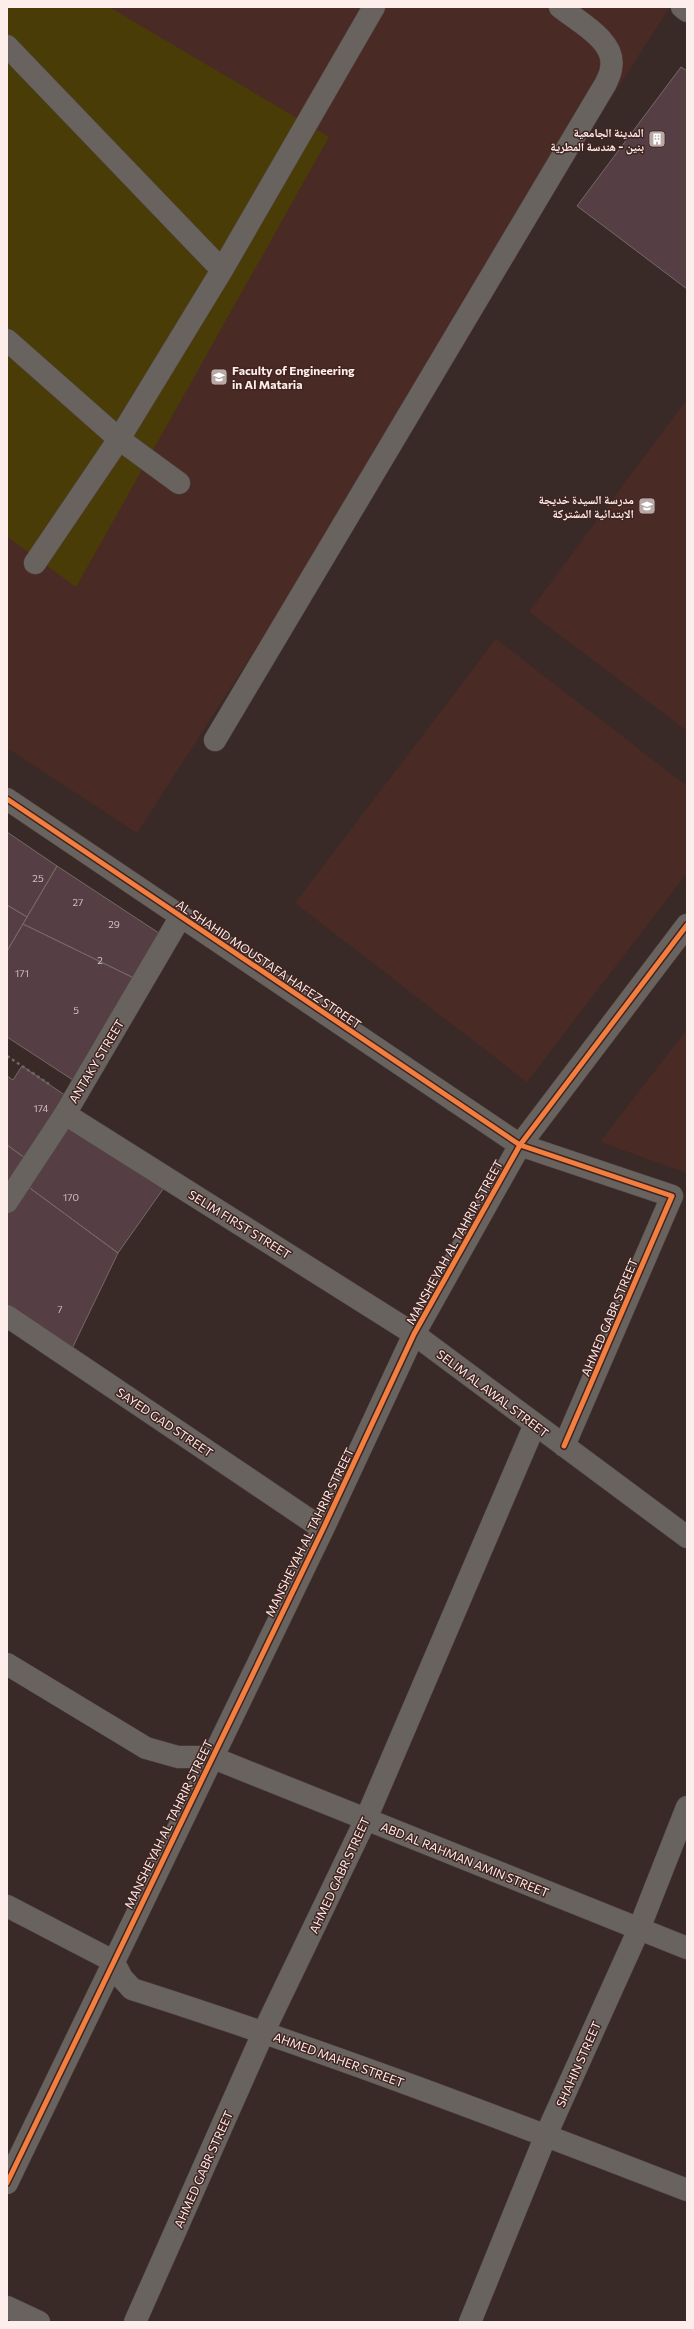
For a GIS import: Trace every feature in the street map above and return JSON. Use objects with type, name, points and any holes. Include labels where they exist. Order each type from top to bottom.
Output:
[{"type":"street","points":[[35,563],[119,439],[222,270],[374,7]]},
{"type":"street","points":[[215,740],[606,83],[612,67],[609,51],[599,38],[560,7]]},
{"type":"street","points":[[682,7],[687,11]]},
{"type":"street","points":[[7,46],[222,270]]},
{"type":"street","points":[[7,340],[119,439],[179,483]]},
{"type":"street","name":"AL SHAHID MOUSTAFA HAFEZ STREET","points":[[7,799],[520,1145],[672,1196]]},
{"type":"street","name":"ANTAKY STREET","points":[[7,1202],[69,1107],[181,916]]},
{"type":"street","name":"MANSHEYAH AL TAHRIR STREET","points":[[7,2183],[211,1757],[323,1529],[414,1334],[520,1145],[687,925]]},
{"type":"street","name":"SELIM FIRST STREET","points":[[69,1107],[414,1334]]},
{"type":"street","name":"AHMED GABR STREET","points":[[564,1446],[672,1196]]},
{"type":"street","name":"SAYED GAD STREET","points":[[7,1316],[323,1529]]},
{"type":"street","name":"SELIM AL AWAL STREET","points":[[414,1334],[687,1537]]},
{"type":"street","name":"AHMED GABR STREET","points":[[135,2322],[264,2031],[366,1819],[536,1424]]},
{"type":"street","name":"ABD AL RAHMAN AMIN STREET","points":[[7,1664],[146,1748],[178,1757],[211,1757],[687,1948]]},
{"type":"street","name":"SHAHIN STREET","points":[[470,2322],[546,2135],[639,1929],[687,1807]]},
{"type":"street","points":[[7,1906],[113,1961]]},
{"type":"street","name":"AHMED MAHER STREET","points":[[113,1961],[122,1978],[132,1989],[264,2031],[546,2135],[687,2190]]},
{"type":"street","points":[[7,2308],[39,2322]]},
{"type":"path","points":[[7,1056],[69,1107]]},
{"type":"shaded area","name":"Faculty of Engineering in Al Mataria","points":[[7,7],[670,7],[137,833],[7,748]]},
{"type":"shaded area","points":[[7,7],[109,7],[329,137],[76,587],[9,538],[7,532]]},
{"type":"shaded area","name":"مدرسة السيدة خديجة الابتدائية المشتركة","points":[[687,399],[687,731],[529,612]]},
{"type":"shaded area","points":[[496,639],[687,786],[687,873],[527,1082],[295,903]]},
{"type":"shaded area","points":[[687,1029],[687,1173],[600,1142]]},
{"type":"building","name":"المدينة الجامعية بنين - هندسة المطرية","points":[[681,67],[687,71],[687,289],[577,206]]},
{"type":"building","points":[[7,832],[57,866],[27,917],[7,905]]},
{"type":"building","points":[[57,866],[168,939],[138,980],[23,924]]},
{"type":"building","points":[[7,905],[27,917],[7,951]]},
{"type":"building","points":[[23,924],[138,980],[79,1084],[7,1037],[7,951]]},
{"type":"building","points":[[22,1066],[72,1100],[32,1163],[7,1145],[7,1076],[13,1080]]},
{"type":"building","points":[[65,1114],[168,1182],[118,1253],[23,1183]]},
{"type":"building","points":[[7,1145],[32,1163],[7,1202]]},
{"type":"building","points":[[23,1183],[118,1253],[68,1357],[7,1316],[7,1206]]},
{"type":"cycle path","points":[[7,799],[520,1145],[672,1196],[564,1446]]},
{"type":"cycle path","points":[[7,2183],[323,1529],[414,1334],[520,1145],[687,925]]},
{"type":"place","name":"المدينة الجامعية بنين - هندسة المطرية","points":[[657,139]]},
{"type":"place","name":"Faculty of Engineering in Al Mataria","points":[[219,377]]},
{"type":"place","name":"مدرسة السيدة خديجة الابتدائية المشتركة","points":[[647,506]]}]
